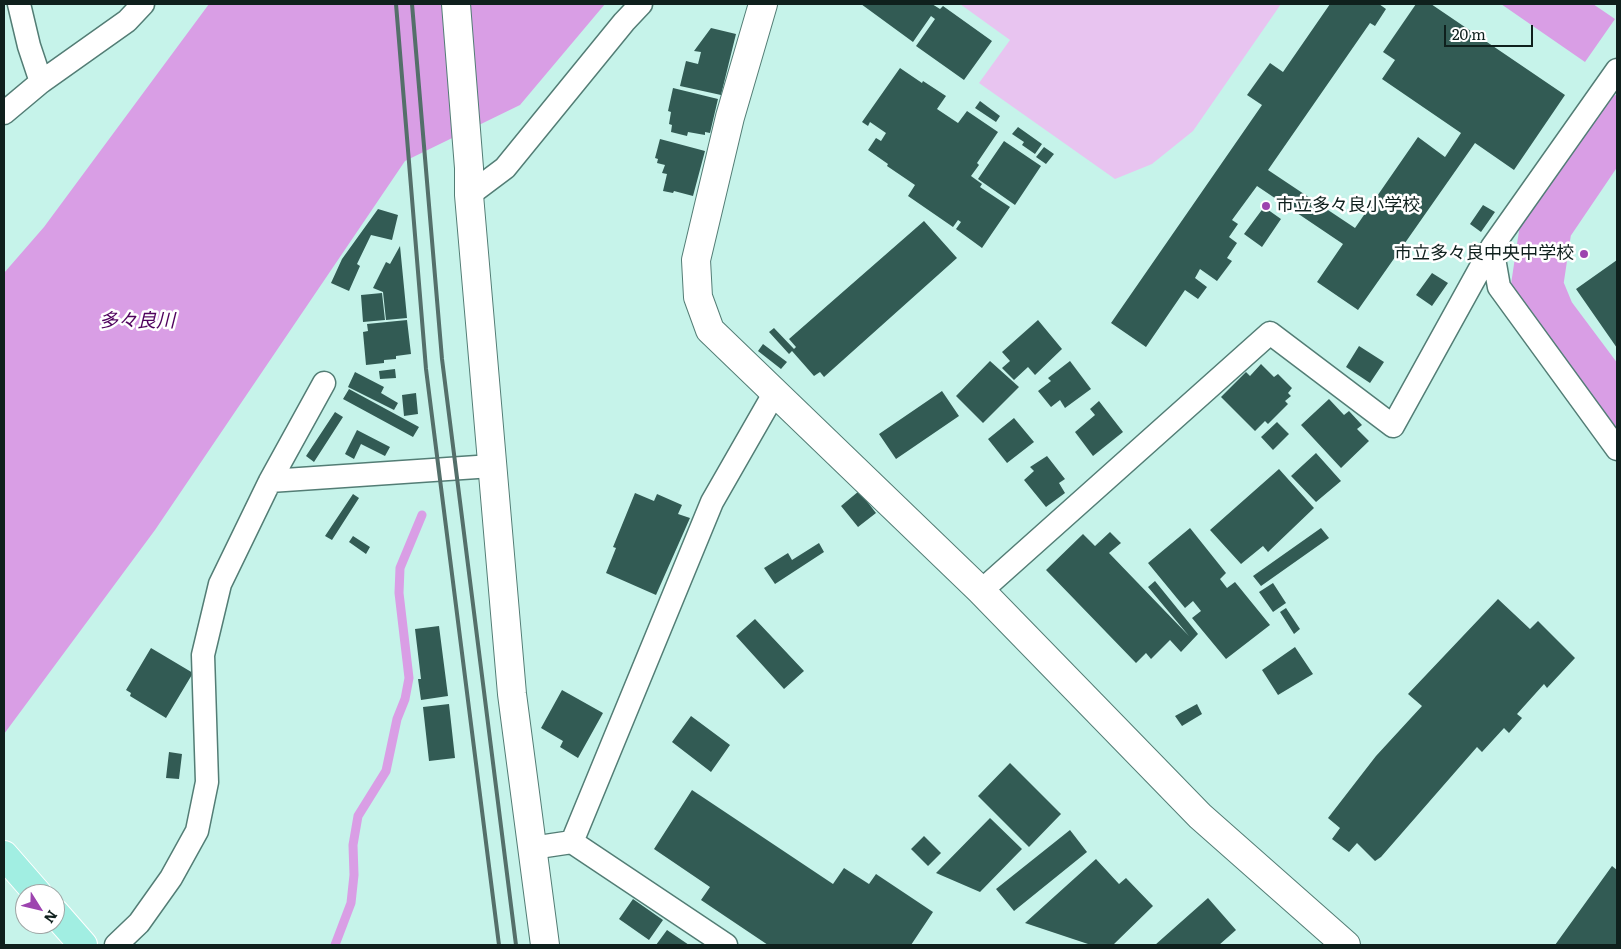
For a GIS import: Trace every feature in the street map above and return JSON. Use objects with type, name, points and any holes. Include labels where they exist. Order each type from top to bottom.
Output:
[{"type":"main road","points":[[4,855],[29,884]]},
{"type":"main road","points":[[65,924],[83,945]]},
{"type":"street","points":[[19,4],[29,46],[42,82]]},
{"type":"street","points":[[4,113],[42,82],[127,21],[143,4]]},
{"type":"street","points":[[456,4],[469,168],[469,195],[512,694],[545,945]]},
{"type":"street","points":[[469,195],[505,168],[624,22],[641,4]]},
{"type":"street","points":[[763,4],[730,117],[696,260],[698,297],[710,330],[981,590],[1200,816],[1346,945]]},
{"type":"street","points":[[981,590],[1270,333],[1393,426],[1492,247],[1617,70]]},
{"type":"street","points":[[1492,247],[1499,287],[1617,449]]},
{"type":"street","points":[[116,945],[139,923],[171,878],[197,831],[207,782],[204,655],[220,584],[270,481],[324,383]]},
{"type":"street","points":[[572,842],[712,502],[775,392]]},
{"type":"street","points":[[270,481],[492,466]]},
{"type":"street","points":[[532,848],[572,842],[726,945]]},
{"type":"shaded area","points":[[960,4],[1281,4],[1193,131],[1152,164],[1115,179],[979,83],[1010,40]]},
{"type":"water","name":"多々良川","points":[[209,4],[605,4],[520,105],[405,161],[155,530],[4,734],[4,273],[44,227]]},
{"type":"water","points":[[1501,4],[1593,4],[1615,19],[1585,62]]},
{"type":"building","points":[[861,4],[932,4],[940,9],[943,6],[992,41],[964,80],[916,46],[935,19],[931,16],[913,42]]},
{"type":"building","points":[[1330,4],[1379,4],[1386,9],[1375,26],[1370,23],[1268,170],[1355,228],[1418,137],[1445,157],[1461,133],[1382,79],[1395,60],[1383,52],[1416,4],[1431,4],[1565,95],[1514,170],[1475,143],[1358,310],[1317,282],[1343,244],[1257,186],[1232,220],[1238,224],[1229,237],[1237,243],[1227,258],[1232,261],[1217,281],[1200,269],[1195,278],[1207,287],[1198,299],[1185,290],[1146,347],[1111,323],[1262,105],[1247,95],[1270,63],[1283,72]]},
{"type":"building","points":[[711,28],[736,34],[721,95],[680,86],[686,61],[698,64],[701,52],[694,51]]},
{"type":"building","points":[[900,68],[946,96],[937,109],[958,123],[967,111],[998,132],[977,163],[979,165],[971,176],[982,184],[980,187],[1010,207],[982,248],[956,229],[961,222],[958,220],[953,227],[908,196],[915,185],[868,150],[876,138],[881,141],[886,133],[870,122],[868,126],[862,122]]},
{"type":"building","points":[[673,88],[718,99],[710,133],[705,132],[705,135],[688,132],[687,136],[671,132],[672,125],[669,124],[671,112],[668,111]]},
{"type":"building","points":[[980,101],[1000,116],[996,122],[975,108]]},
{"type":"building","points":[[1018,127],[1042,144],[1035,154],[1022,145],[1024,142],[1012,134]]},
{"type":"building","points":[[660,139],[705,151],[693,196],[674,191],[673,193],[663,191],[667,174],[662,173],[665,165],[657,163],[658,159],[655,158]]},
{"type":"building","points":[[1004,141],[1041,166],[1015,205],[978,179]]},
{"type":"building","points":[[1044,147],[1054,154],[1046,164],[1036,157]]},
{"type":"building","points":[[1483,205],[1495,212],[1481,232],[1470,224]]},
{"type":"building","points":[[1264,207],[1281,219],[1262,247],[1244,234]]},
{"type":"building","points":[[378,209],[398,215],[392,240],[371,235],[357,264],[360,266],[349,291],[331,283],[342,259]]},
{"type":"building","points":[[924,221],[957,258],[824,377],[820,372],[814,376],[792,351],[789,354],[769,332],[774,328],[794,349],[796,347],[789,339]]},
{"type":"building","points":[[400,246],[407,318],[386,320],[383,292],[373,288],[386,262],[390,264]]},
{"type":"building","points":[[1617,260],[1617,348],[1576,289]]},
{"type":"building","points":[[1432,273],[1448,283],[1432,306],[1416,295]]},
{"type":"building","points":[[382,293],[385,320],[363,322],[361,295]]},
{"type":"building","points":[[407,320],[411,354],[396,356],[396,359],[384,360],[384,363],[366,365],[363,332],[368,331],[367,324]]},
{"type":"building","points":[[1038,320],[1062,349],[1035,375],[1028,367],[1014,380],[1002,368],[1010,361],[1002,352]]},
{"type":"building","points":[[763,344],[787,362],[781,369],[758,351]]},
{"type":"building","points":[[1359,346],[1384,362],[1370,383],[1346,367]]},
{"type":"building","points":[[990,361],[1019,387],[983,423],[956,396]]},
{"type":"building","points":[[1070,361],[1091,389],[1065,408],[1060,400],[1051,407],[1038,391],[1051,381],[1048,378]]},
{"type":"building","points":[[1261,364],[1274,377],[1278,374],[1292,388],[1288,393],[1291,396],[1285,401],[1288,404],[1268,424],[1265,421],[1255,431],[1221,397],[1246,372],[1250,376]]},
{"type":"building","points":[[395,369],[396,378],[380,379],[379,371]]},
{"type":"building","points":[[355,372],[384,387],[381,393],[398,403],[394,410],[348,387]]},
{"type":"building","points":[[349,389],[419,427],[413,437],[343,399]]},
{"type":"building","points":[[942,391],[959,416],[896,459],[879,434]]},
{"type":"building","points":[[416,393],[418,414],[404,416],[402,395]]},
{"type":"building","points":[[1329,399],[1344,415],[1349,411],[1362,425],[1357,429],[1369,441],[1341,468],[1301,425]]},
{"type":"building","points":[[1099,401],[1123,432],[1093,456],[1075,432],[1095,415],[1090,409]]},
{"type":"building","points":[[335,412],[343,417],[314,462],[306,456]]},
{"type":"building","points":[[1014,418],[1034,442],[1007,463],[988,439]]},
{"type":"building","points":[[1277,422],[1289,434],[1273,450],[1261,437]]},
{"type":"building","points":[[357,430],[390,447],[385,456],[361,444],[354,459],[345,454]]},
{"type":"building","points":[[1316,453],[1341,481],[1316,502],[1291,476]]},
{"type":"building","points":[[1047,456],[1065,479],[1059,483],[1065,493],[1046,507],[1024,480],[1034,471],[1030,467]]},
{"type":"building","points":[[1279,469],[1314,508],[1268,552],[1263,546],[1241,564],[1210,530]]},
{"type":"building","points":[[859,491],[876,513],[858,527],[841,506]]},
{"type":"building","points":[[635,493],[654,501],[657,494],[682,505],[678,514],[690,518],[656,595],[606,573],[616,548],[613,547]]},
{"type":"building","points":[[353,494],[359,498],[332,540],[325,536]]},
{"type":"building","points":[[1190,528],[1226,573],[1220,579],[1227,588],[1235,582],[1270,625],[1226,659],[1192,618],[1201,611],[1193,601],[1185,608],[1148,563]]},
{"type":"building","points":[[1321,528],[1329,538],[1261,586],[1253,576]]},
{"type":"building","points":[[1110,532],[1121,543],[1109,553],[1189,636],[1148,587],[1155,581],[1198,634],[1181,652],[1170,640],[1151,659],[1146,653],[1136,663],[1046,570],[1083,534],[1095,546]]},
{"type":"building","points":[[353,536],[370,547],[366,554],[349,542]]},
{"type":"building","points":[[819,543],[824,552],[775,584],[764,568],[788,553],[792,560]]},
{"type":"building","points":[[1273,583],[1286,603],[1273,612],[1259,592]]},
{"type":"building","points":[[1498,599],[1530,629],[1538,621],[1575,658],[1547,688],[1544,684],[1517,714],[1522,718],[1509,733],[1504,728],[1482,752],[1477,747],[1381,857],[1375,861],[1357,843],[1349,852],[1332,839],[1340,828],[1328,818],[1376,756],[1422,706],[1408,694]]},
{"type":"building","points":[[1286,608],[1300,629],[1294,634],[1280,612]]},
{"type":"building","points":[[755,619],[804,671],[784,689],[736,636]]},
{"type":"building","points":[[439,626],[448,696],[421,700],[418,679],[421,679],[415,629]]},
{"type":"building","points":[[1295,647],[1313,674],[1278,695],[1262,670]]},
{"type":"building","points":[[151,648],[193,673],[166,718],[130,696],[131,693],[126,690]]},
{"type":"building","points":[[562,690],[603,713],[578,758],[560,747],[563,741],[541,728]]},
{"type":"building","points":[[449,704],[455,758],[429,761],[423,707]]},
{"type":"building","points":[[1197,704],[1202,714],[1182,726],[1175,716]]},
{"type":"building","points":[[691,716],[730,745],[711,772],[672,742]]},
{"type":"building","points":[[169,752],[182,754],[179,779],[166,778]]},
{"type":"building","points":[[1010,763],[1061,814],[1029,847],[978,796]]},
{"type":"building","points":[[692,790],[833,884],[844,868],[869,884],[876,874],[933,912],[911,945],[768,945],[701,900],[710,887],[654,849]]},
{"type":"building","points":[[990,818],[1022,849],[980,892],[936,873]]},
{"type":"building","points":[[1070,830],[1087,852],[1014,911],[996,889]]},
{"type":"building","points":[[924,836],[941,853],[928,866],[911,849]]},
{"type":"building","points":[[1096,859],[1119,884],[1126,878],[1153,906],[1113,945],[1091,945],[1025,923]]},
{"type":"building","points":[[1612,866],[1617,870],[1617,945],[1555,945]]},
{"type":"building","points":[[1208,898],[1236,930],[1219,945],[1155,945]]},
{"type":"building","points":[[633,899],[663,920],[649,940],[619,919]]},
{"type":"building","points":[[667,930],[689,945],[656,945]]},
{"type":"waterway","points":[[1617,121],[1546,226],[1537,286],[1549,315],[1617,406]]},
{"type":"waterway","points":[[335,945],[351,903],[354,875],[353,845],[358,816],[386,771],[397,719],[405,699],[409,678],[399,593],[400,568],[422,515]]},
{"type":"railway","points":[[396,4],[426,369],[499,945]]},
{"type":"railway","points":[[412,4],[442,359],[516,945]]},
{"type":"place","name":"市立多々良小学校","points":[[1266,206]]},
{"type":"place","name":"市立多々良中央中学校","points":[[1584,254]]}]
